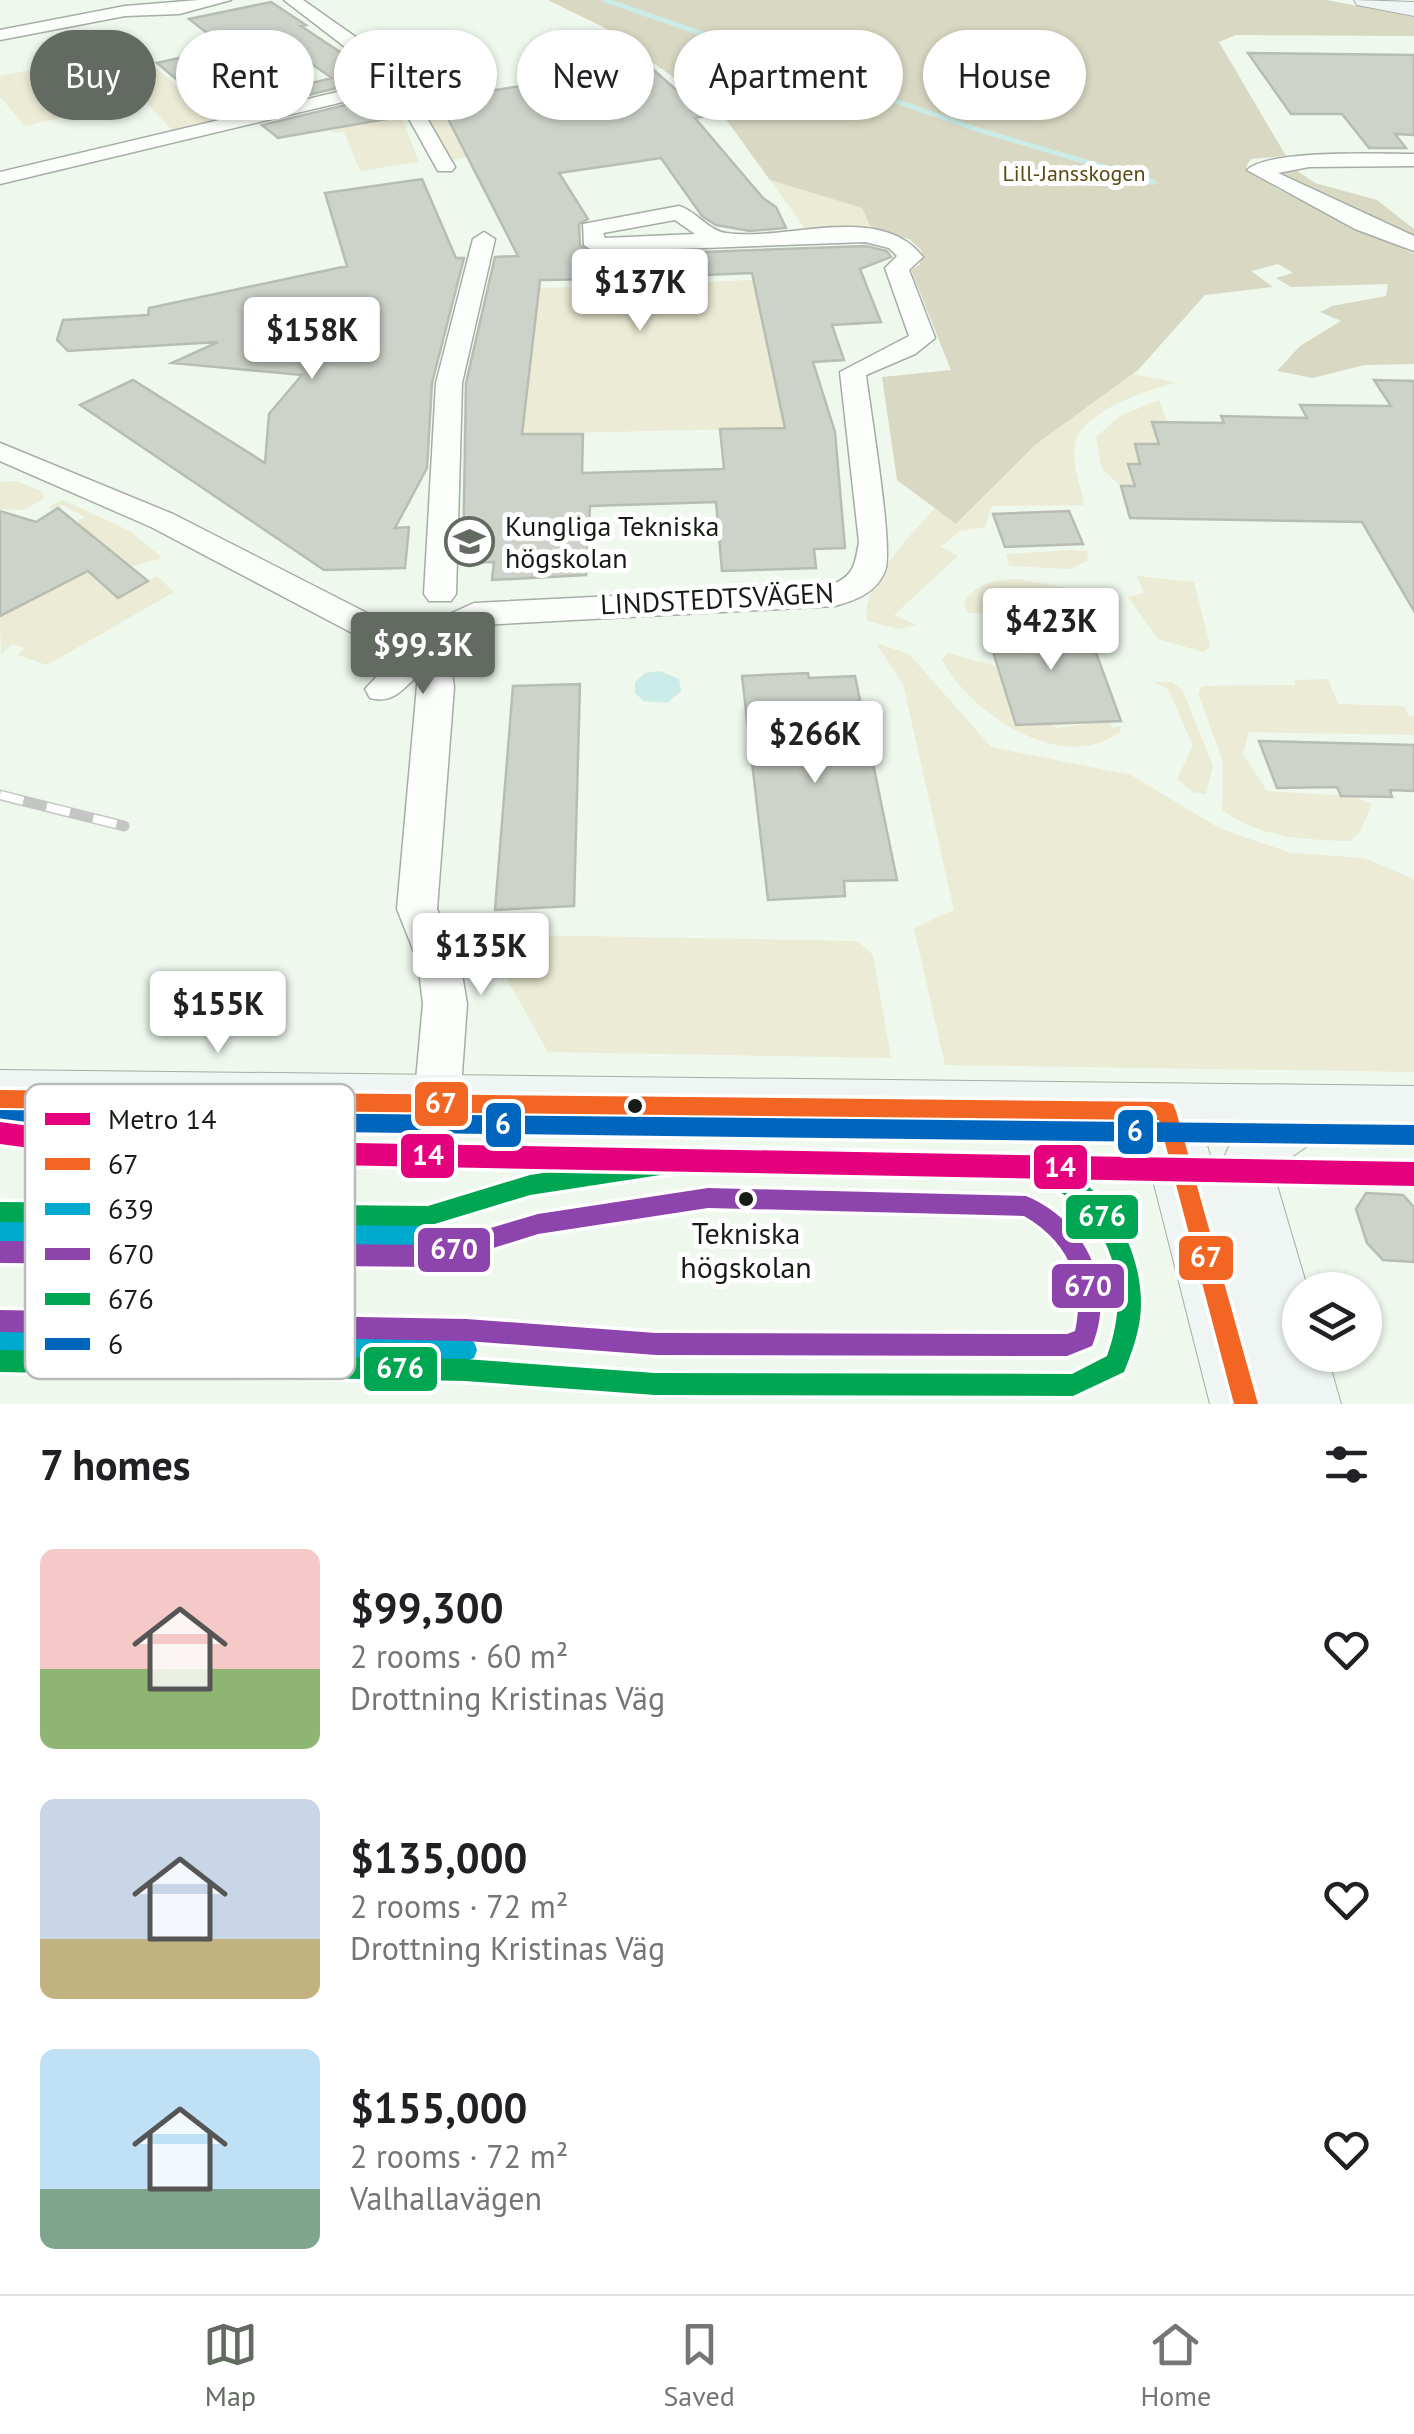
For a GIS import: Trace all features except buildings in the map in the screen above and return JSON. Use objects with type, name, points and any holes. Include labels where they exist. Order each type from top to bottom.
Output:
[{"type":"main road","points":[[1364,0],[1414,9]]},
{"type":"main road","points":[[0,1099],[25,1099]]},
{"type":"main road","points":[[355,1101],[1414,1115]]},
{"type":"main road","points":[[1166,1111],[1246,1404]]},
{"type":"main road","points":[[1305,1112],[1265,1139],[1244,1185],[1305,1404]]},
{"type":"street","points":[[0,34],[125,11],[223,0]]},
{"type":"street","points":[[292,0],[336,30]]},
{"type":"street","points":[[0,178],[334,99]]},
{"type":"street","points":[[420,120],[445,167]]},
{"type":"street","points":[[1414,160],[1309,161],[1257,170],[1334,210],[1414,244]]},
{"type":"street","name":"LINDSTEDTSVÄGEN","points":[[382,689],[438,605],[474,614],[526,608],[836,595],[858,586],[870,570],[874,542],[866,502],[853,372],[881,354],[904,353],[922,338],[897,268],[911,256],[898,243],[865,235],[722,243]]},
{"type":"street","points":[[436,1102],[445,1004],[439,962],[417,909],[437,687],[434,667],[449,383],[484,238]]},
{"type":"street","points":[[0,451],[150,512],[288,590],[438,605],[466,592],[526,608]]},
{"type":"green space","name":"Lill-Jansskogen","points":[[548,0],[1327,0],[1414,17],[1414,36],[1236,35],[1219,42],[1286,156],[1251,159],[1246,167],[1277,189],[1414,254],[1414,364],[1364,365],[1313,378],[1277,371],[1300,346],[1341,321],[1320,312],[1332,306],[1386,296],[1388,284],[1291,287],[1276,278],[1293,273],[1278,264],[1251,271],[1273,287],[1205,295],[1138,370],[1035,445],[956,524],[897,480],[882,377],[951,370],[911,270],[920,264],[922,251],[909,239],[872,230],[862,208],[770,180],[727,120],[903,120],[903,30],[674,30],[674,78],[654,63],[654,30],[605,28]]},
{"type":"green space","points":[[156,68],[176,85],[176,120],[218,120],[172,130],[156,113]]},
{"type":"green space","points":[[30,70],[30,120],[51,120],[25,126],[0,97],[0,76]]},
{"type":"green space","points":[[403,120],[419,162],[360,171],[344,132],[333,133],[331,129]]},
{"type":"green space","points":[[428,120],[481,120],[468,157],[450,160]]},
{"type":"green space","points":[[1289,165],[1315,183],[1377,200],[1414,229],[1414,239],[1289,182],[1280,173]]},
{"type":"green space","points":[[770,180],[862,208],[872,230],[806,230]]},
{"type":"green space","points":[[753,280],[785,428],[522,434],[539,288]]},
{"type":"green space","points":[[1133,374],[1177,383],[1118,403],[1080,432],[1074,459],[1084,505],[992,506],[985,527],[960,531],[941,547],[958,556],[894,615],[916,625],[899,629],[868,621],[867,608],[879,577],[935,508],[957,524],[1035,445]]},
{"type":"green space","points":[[1159,400],[1167,422],[1152,423],[1159,444],[1135,444],[1140,464],[1128,464],[1135,486],[1121,486],[1102,469],[1096,437],[1120,416]]},
{"type":"green space","points":[[16,481],[43,492],[44,499],[23,510],[0,509],[0,482]]},
{"type":"green space","points":[[63,500],[130,531],[162,558],[130,567],[76,523],[84,517],[63,505],[53,511],[48,507]]},
{"type":"green space","points":[[1088,551],[1087,561],[1070,569],[1009,566],[1006,554]]},
{"type":"green space","points":[[79,564],[118,597],[157,576],[174,592],[47,665],[18,655],[25,648],[12,644],[1,654],[0,616]]},
{"type":"green space","points":[[1137,576],[1194,582],[1210,646],[1203,652],[1158,639],[1128,597],[1144,593]]},
{"type":"green space","points":[[1017,579],[1094,593],[1114,620],[1119,636],[1111,638],[1089,612],[968,613],[964,602],[975,590],[994,581]]},
{"type":"green space","points":[[876,643],[909,654],[991,747],[1131,775],[1221,829],[1291,853],[1364,858],[1414,879],[1414,1072],[945,1065],[914,928],[954,910],[903,684]]},
{"type":"green space","points":[[948,653],[998,667],[1057,728],[1110,721],[1112,728],[1121,726],[1120,732],[1097,743],[1072,746],[1020,732],[974,700],[942,660]]},
{"type":"green space","points":[[1328,679],[1338,704],[1404,706],[1408,715],[1414,716],[1414,735],[1249,732],[1243,754],[1267,791],[1352,796],[1372,804],[1360,832],[1350,841],[1283,836],[1252,827],[1222,810],[1223,762],[1198,693],[1202,686],[1295,685],[1295,680]]},
{"type":"green space","points":[[1154,682],[1172,682],[1183,691],[1213,766],[1206,794],[1194,793],[1177,779],[1193,746],[1168,689]]},
{"type":"green space","points":[[519,935],[857,941],[873,955],[891,1058],[548,1052],[493,954]]},
{"type":"water","points":[[660,671],[679,679],[681,691],[667,703],[644,701],[635,693],[635,682],[645,673]]},
{"type":"waterway","points":[[605,0],[979,130],[1100,166]]},
{"type":"waterway","points":[[1092,164],[1153,182]]},
{"type":"railway","points":[[0,795],[124,826]]},
{"type":"metro line","name":"14","points":[[0,1133],[25,1136]]},
{"type":"metro line","name":"14","points":[[355,1154],[1414,1174]]},
{"type":"transit line","name":"67","points":[[0,1099],[25,1099]]},
{"type":"transit line","name":"67","points":[[355,1103],[1166,1111]]},
{"type":"transit line","name":"67","points":[[1166,1111],[1246,1404]]},
{"type":"transit line","name":"6","points":[[0,1119],[25,1119]]},
{"type":"transit line","name":"6","points":[[355,1123],[1414,1135]]},
{"type":"transit line","name":"676","points":[[355,1215],[428,1216],[530,1185],[706,1158],[1032,1166],[1061,1179],[1086,1197],[1105,1220],[1119,1246],[1130,1304],[1116,1364],[1073,1385],[655,1384],[465,1370],[355,1368]]},
{"type":"transit line","name":"670","points":[[355,1255],[433,1256],[538,1224],[708,1198],[1026,1206],[1044,1216],[1072,1243],[1081,1260],[1090,1297],[1084,1338],[1067,1345],[656,1344],[466,1330],[355,1328]]},
{"type":"transit line","name":"676","points":[[0,1212],[25,1212]]},
{"type":"transit line","name":"639","points":[[0,1232],[25,1232]]},
{"type":"transit line","name":"639","points":[[355,1235],[431,1236]]},
{"type":"transit line","name":"670","points":[[0,1252],[25,1252]]},
{"type":"transit line","name":"670","points":[[0,1321],[25,1321]]},
{"type":"transit line","name":"639","points":[[0,1341],[25,1341]]},
{"type":"transit line","name":"639","points":[[355,1348],[466,1350]]},
{"type":"transit line","name":"676","points":[[0,1361],[25,1361]]},
{"type":"place","name":"Kungliga Tekniska högskolan","points":[[470,541]]},
{"type":"place","name":"Tekniska högskolan","points":[[746,1199]]}]
